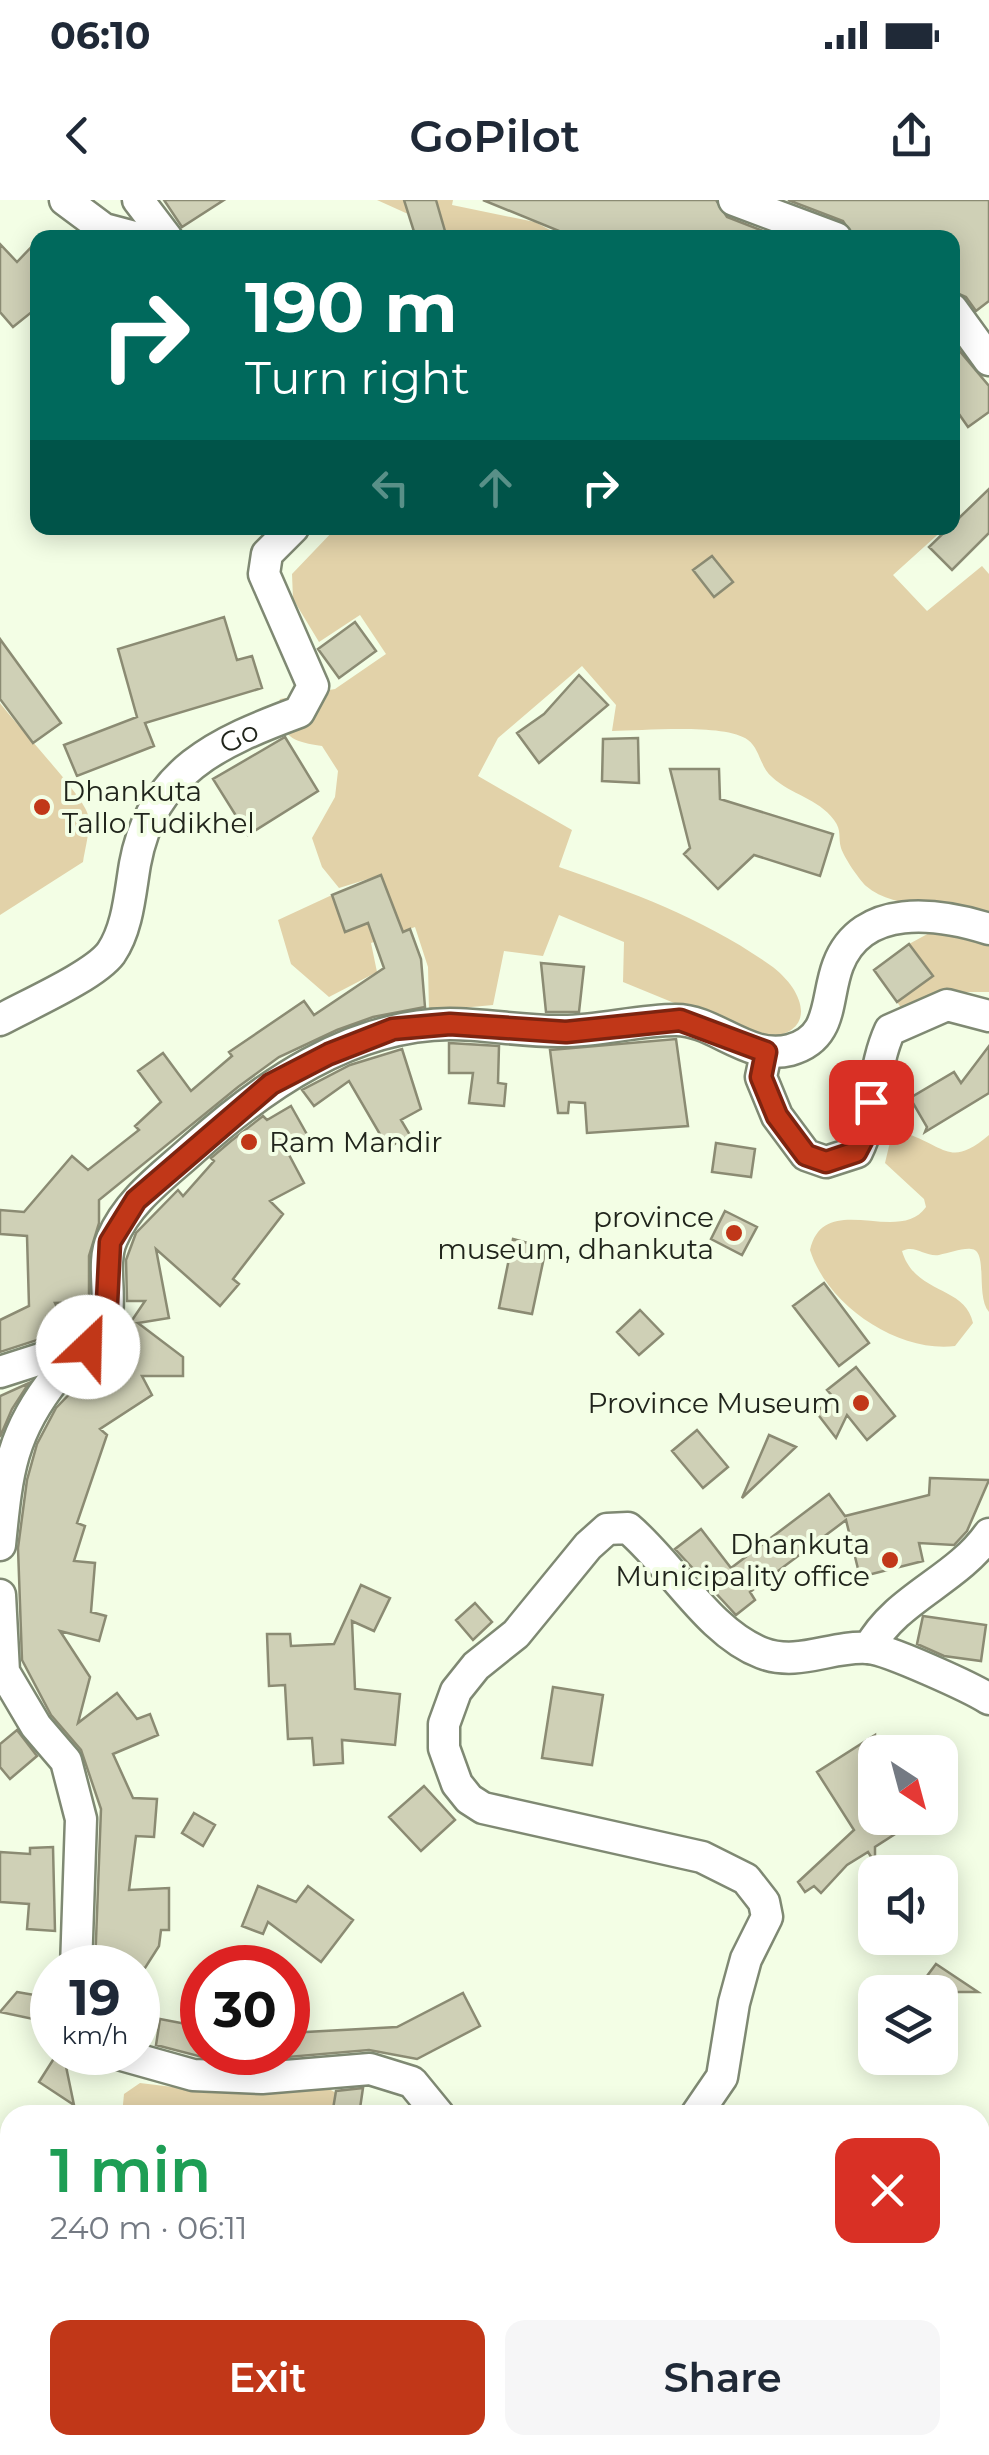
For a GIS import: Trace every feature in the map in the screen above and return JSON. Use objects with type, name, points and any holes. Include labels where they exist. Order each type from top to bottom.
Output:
[{"type":"street","points":[[65,200],[108,230]]},
{"type":"street","points":[[138,200],[161,230]]},
{"type":"street","points":[[734,200],[815,230]]},
{"type":"street","points":[[960,319],[989,360]]},
{"type":"street","name":"Go","points":[[0,1020],[109,956],[120,936],[145,823],[157,801],[187,768],[230,737],[299,712],[313,686],[264,574],[268,554],[286,535]]},
{"type":"street","points":[[0,1545],[8,1463],[31,1411],[58,1374],[96,1339],[106,1323],[110,1242],[136,1200],[271,1084],[329,1054],[393,1029],[450,1024],[566,1032],[680,1020],[766,1052],[793,1050],[822,1031],[838,964],[848,945],[880,922],[912,914],[955,918],[989,929]]},
{"type":"street","points":[[766,1052],[761,1077],[777,1116],[806,1155],[826,1162],[856,1152],[866,1133],[879,1054],[890,1030],[947,1005],[989,1016]]},
{"type":"street","points":[[0,1372],[96,1339]]},
{"type":"street","points":[[703,2105],[722,2077],[746,1959],[767,1917],[764,1902],[746,1879],[702,1856],[556,1826],[483,1808],[469,1800],[457,1784],[444,1748],[444,1724],[456,1690],[476,1666],[516,1634],[607,1530],[628,1528],[672,1568],[716,1624],[760,1652],[789,1660],[870,1648],[989,1698]]},
{"type":"street","points":[[870,1648],[892,1615],[968,1562],[989,1534]]},
{"type":"street","points":[[0,1596],[4,1672],[36,1726],[66,1761],[81,1819],[77,1945]]},
{"type":"street","points":[[160,2068],[262,2078],[370,2068],[412,2082],[430,2105]]},
{"type":"street","points":[[406,2105],[412,2082]]},
{"type":"shaded area","points":[[377,200],[453,200],[452,205],[535,222],[550,230],[445,230],[437,206],[408,214]]},
{"type":"shaded area","points":[[329,535],[937,535],[893,575],[927,611],[982,566],[989,574],[989,921],[959,910],[893,900],[866,886],[843,852],[834,820],[772,777],[748,740],[721,731],[612,731],[616,705],[582,666],[498,738],[478,776],[572,830],[559,867],[694,921],[770,965],[793,988],[801,1012],[798,1022],[790,1031],[777,1036],[757,1037],[623,982],[624,942],[559,915],[543,956],[504,951],[493,1005],[429,1011],[428,967],[415,927],[371,943],[377,972],[329,997],[291,964],[278,920],[332,895],[346,932],[395,912],[381,875],[339,888],[322,867],[312,838],[335,797],[338,771],[322,746],[292,738],[275,714],[280,699],[335,689],[386,654],[360,615],[319,642],[293,599],[292,574]]},
{"type":"shaded area","name":"Dhankuta Tallo Tudikhel","points":[[0,703],[75,793],[88,815],[89,826],[83,862],[0,915]]},
{"type":"shaded area","points":[[933,931],[971,936],[989,946],[989,992],[949,992],[904,1012],[897,1002],[933,976],[909,944]]},
{"type":"shaded area","points":[[908,1134],[949,1152],[966,1150],[989,1135],[989,1312],[976,1251],[934,1255],[911,1249],[902,1251],[917,1275],[968,1311],[973,1323],[955,1346],[911,1342],[868,1321],[832,1289],[810,1250],[818,1232],[830,1223],[898,1222],[914,1218],[926,1207],[924,1199],[885,1163],[890,1142]]},
{"type":"shaded area","points":[[140,2083],[222,2093],[324,2086],[336,2093],[334,2105],[123,2105],[124,2094]]},
{"type":"building","points":[[164,200],[224,200],[182,227]]},
{"type":"building","points":[[404,200],[436,200],[445,230],[413,230]]},
{"type":"building","points":[[483,200],[716,200],[727,217],[760,230],[556,230]]},
{"type":"building","points":[[788,200],[989,200],[989,301],[976,311],[960,294],[960,230],[849,230],[843,221]]},
{"type":"building","points":[[0,244],[17,262],[30,248],[30,313],[13,327],[0,312]]},
{"type":"building","points":[[960,352],[989,386],[989,412],[968,427],[960,416]]},
{"type":"building","points":[[989,489],[989,533],[952,570],[929,547],[941,535],[960,535],[960,517]]},
{"type":"building","points":[[712,556],[733,582],[714,597],[693,570]]},
{"type":"building","points":[[224,617],[237,660],[252,656],[262,688],[145,723],[154,746],[77,776],[64,745],[137,717],[118,649]]},
{"type":"building","points":[[355,622],[376,651],[339,678],[318,649]]},
{"type":"building","points":[[0,639],[61,723],[33,743],[0,699]]},
{"type":"building","points":[[579,675],[608,705],[539,763],[517,733],[544,714]]},
{"type":"building","points":[[285,737],[318,791],[248,835],[213,779]]},
{"type":"building","points":[[638,738],[639,783],[602,781],[603,739]]},
{"type":"building","points":[[670,769],[719,769],[720,799],[833,834],[820,876],[754,855],[718,889],[684,854],[690,848]]},
{"type":"building","points":[[381,875],[403,932],[410,929],[421,959],[425,1007],[373,1017],[337,1030],[279,1057],[238,1087],[99,1200],[99,1223],[89,1256],[89,1302],[55,1303],[68,1330],[0,1352],[0,1320],[29,1306],[27,1236],[0,1234],[0,1210],[24,1212],[72,1156],[88,1170],[139,1130],[135,1126],[161,1102],[138,1071],[163,1053],[191,1091],[232,1056],[229,1052],[304,1001],[314,1015],[384,968],[368,923],[345,932],[332,895]]},
{"type":"building","points":[[909,944],[933,976],[897,1002],[874,970]]},
{"type":"building","points":[[541,963],[584,967],[579,1012],[546,1012]]},
{"type":"building","points":[[676,1039],[688,1126],[587,1133],[585,1103],[569,1102],[568,1113],[558,1113],[550,1050]]},
{"type":"building","points":[[449,1043],[499,1046],[498,1083],[506,1084],[504,1106],[469,1103],[473,1073],[449,1073]]},
{"type":"building","points":[[989,1046],[989,1093],[925,1132],[927,1127],[910,1098],[954,1072],[961,1083]]},
{"type":"building","points":[[402,1049],[421,1109],[401,1120],[410,1135],[388,1148],[349,1081],[314,1106],[302,1090],[350,1065]]},
{"type":"building","points":[[291,1106],[309,1138],[287,1151],[304,1183],[270,1201],[283,1214],[233,1279],[239,1284],[220,1306],[156,1249],[169,1318],[138,1323],[183,1357],[183,1376],[142,1376],[152,1395],[100,1429],[107,1435],[77,1523],[85,1526],[74,1561],[95,1563],[91,1612],[106,1616],[99,1641],[60,1631],[90,1677],[78,1723],[117,1693],[137,1719],[150,1714],[158,1735],[113,1754],[133,1798],[157,1799],[154,1837],[136,1836],[129,1890],[169,1888],[169,1930],[161,1930],[159,1945],[96,1945],[101,1809],[81,1750],[51,1715],[22,1660],[18,1548],[27,1480],[37,1444],[56,1408],[112,1350],[145,1301],[127,1301],[126,1260],[136,1233],[178,1190],[183,1196],[214,1161],[211,1158],[263,1116],[267,1120]]},
{"type":"building","points":[[716,1143],[755,1149],[751,1177],[712,1172]]},
{"type":"building","name":"province museum, dhankuta","points":[[725,1211],[757,1227],[742,1255],[711,1239]]},
{"type":"building","points":[[513,1239],[546,1248],[532,1314],[499,1308]]},
{"type":"building","points":[[824,1283],[869,1343],[839,1366],[793,1306]]},
{"type":"building","points":[[640,1310],[663,1334],[639,1355],[617,1332]]},
{"type":"building","name":"Province Museum","points":[[856,1367],[895,1416],[867,1440],[847,1415],[836,1438],[816,1412],[834,1398],[827,1390]]},
{"type":"building","points":[[29,1383],[12,1409],[0,1437],[0,1396]]},
{"type":"building","points":[[697,1430],[728,1467],[703,1488],[672,1451]]},
{"type":"building","points":[[769,1435],[796,1447],[742,1498]]},
{"type":"building","points":[[930,1478],[989,1480],[967,1531],[954,1545],[919,1543],[923,1561],[860,1577],[846,1520],[750,1592],[755,1600],[736,1615],[675,1549],[701,1529],[731,1568],[829,1494],[845,1516],[929,1495]]},
{"type":"building","points":[[361,1585],[390,1598],[374,1631],[352,1621],[355,1689],[400,1694],[395,1745],[342,1740],[343,1763],[314,1765],[312,1738],[288,1739],[285,1685],[269,1686],[267,1634],[290,1634],[291,1646],[334,1644]]},
{"type":"building","points":[[475,1603],[492,1622],[473,1640],[456,1620]]},
{"type":"building","points":[[923,1616],[986,1625],[981,1661],[944,1656],[917,1644]]},
{"type":"building","points":[[553,1687],[603,1695],[592,1765],[542,1758]]},
{"type":"building","points":[[17,1730],[37,1756],[10,1779],[0,1767],[0,1744]]},
{"type":"building","points":[[858,1746],[858,1835],[894,1835],[875,1847],[875,1855],[858,1855],[821,1893],[814,1886],[805,1892],[798,1882],[854,1830],[817,1772]]},
{"type":"building","points":[[424,1786],[455,1820],[421,1851],[389,1817]]},
{"type":"building","points":[[194,1813],[215,1825],[203,1846],[182,1833]]},
{"type":"building","points":[[53,1847],[55,1931],[27,1929],[29,1904],[0,1902],[0,1852],[30,1854],[30,1848]]},
{"type":"building","points":[[258,1886],[296,1902],[308,1886],[353,1920],[321,1962],[310,1954],[310,1945],[298,1945],[268,1922],[263,1934],[242,1926]]},
{"type":"building","points":[[936,1964],[952,1975],[928,1975]]},
{"type":"building","points":[[958,1979],[978,1992],[958,1992]]},
{"type":"building","points":[[17,1992],[30,1994],[30,2018],[0,2012]]},
{"type":"building","points":[[463,1993],[480,2026],[417,2059],[369,2050],[310,2055],[310,2032],[397,2027]]},
{"type":"building","points":[[160,2019],[180,2023],[180,2051],[160,2046]]},
{"type":"building","points":[[43,2075],[68,2075],[74,2105],[39,2082]]},
{"type":"building","points":[[363,2088],[360,2105],[334,2105],[336,2091]]},
{"type":"place","name":"Dhankuta Tallo Tudikhel","points":[[42,807]]},
{"type":"place","name":"Ram Mandir","points":[[249,1142]]},
{"type":"place","name":"province museum, dhankuta","points":[[734,1233]]},
{"type":"place","name":"Province Museum","points":[[861,1403]]},
{"type":"place","name":"Dhankuta Municipality office","points":[[890,1560]]},
{"type":"route","points":[[88,1347],[106,1323],[110,1242],[136,1200],[271,1084],[329,1054],[393,1029],[450,1024],[566,1032],[680,1020],[766,1052],[761,1077],[777,1116],[806,1155],[826,1162],[856,1152],[866,1133],[871,1102]]}]
